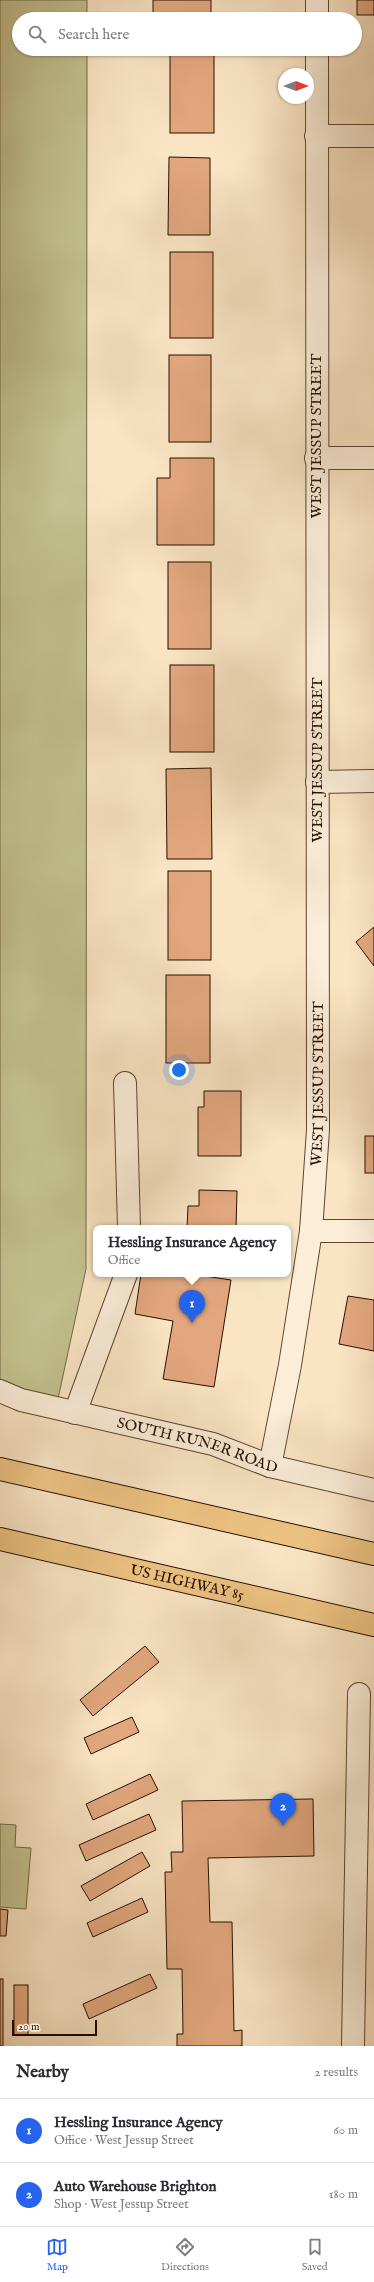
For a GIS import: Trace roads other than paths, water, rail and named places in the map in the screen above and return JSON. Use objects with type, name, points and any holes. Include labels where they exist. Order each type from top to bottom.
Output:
[{"type":"highway","points":[[0,1469],[374,1554]]},
{"type":"highway","name":"US HIGHWAY 85","points":[[0,1539],[374,1625]]},
{"type":"street","points":[[317,0],[317,12]]},
{"type":"street","name":"WEST JESSUP STREET","points":[[270,1466],[290,1365],[311,1231],[318,1130],[316,458],[317,56]]},
{"type":"street","points":[[316,136],[374,136]]},
{"type":"street","points":[[316,458],[374,458]]},
{"type":"street","points":[[317,782],[374,781]]},
{"type":"street","points":[[125,1083],[129,1225]]},
{"type":"street","points":[[311,1231],[374,1231]]},
{"type":"street","points":[[75,1413],[125,1277]]},
{"type":"street","name":"SOUTH KUNER ROAD","points":[[0,1391],[10,1399],[213,1444],[270,1466],[374,1490]]},
{"type":"street","points":[[353,2046],[360,1694]]},
{"type":"place","name":"Hessling Insurance Agency","points":[[192,1323]]},
{"type":"place","name":"Auto Warehouse Brighton","points":[[283,1826]]}]
